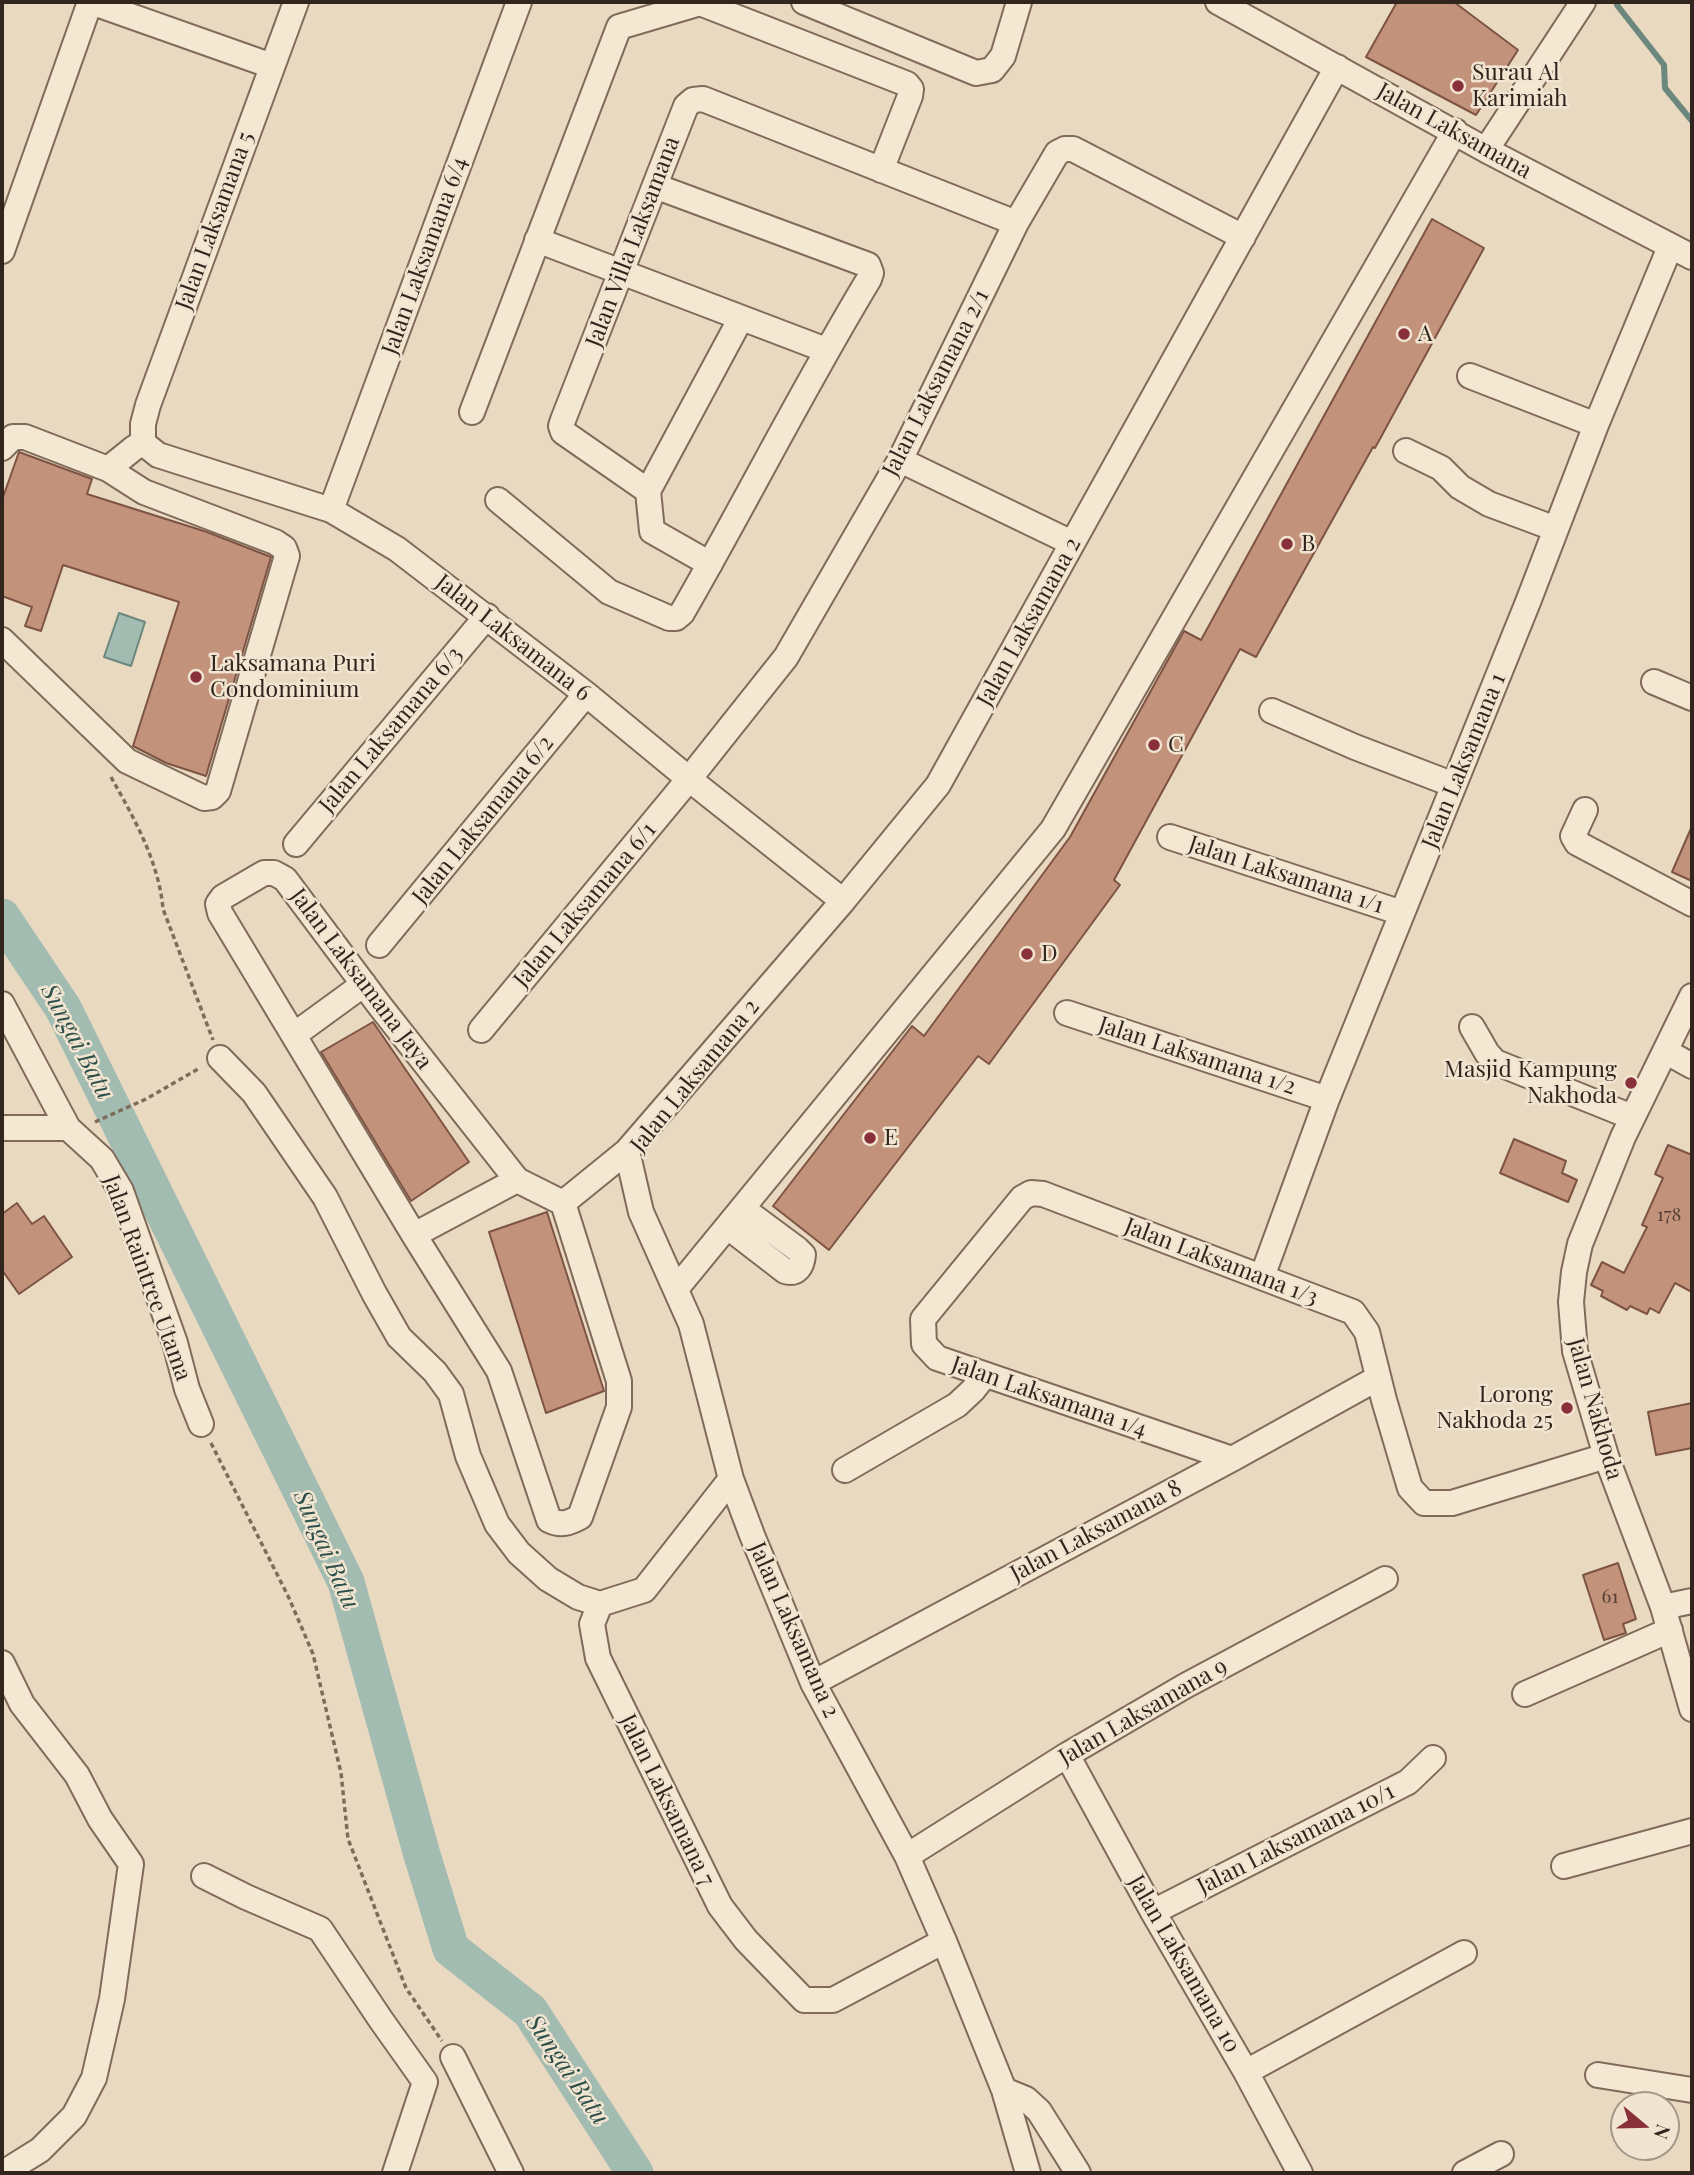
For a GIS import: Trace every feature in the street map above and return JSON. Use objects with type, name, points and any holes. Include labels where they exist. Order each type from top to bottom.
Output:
[{"type":"street","points":[[2,251],[91,2],[272,66]]},
{"type":"street","name":"Jalan Laksamana 5","points":[[151,449],[143,424],[148,405],[296,2]]},
{"type":"street","name":"Jalan Laksamana 6/4","points":[[331,510],[519,2]]},
{"type":"street","points":[[804,2],[976,73],[992,70],[1003,56],[1019,2]]},
{"type":"street","name":"Jalan Laksamana","points":[[1219,2],[1486,150],[1681,252]]},
{"type":"street","points":[[1486,150],[1583,2]]},
{"type":"street","points":[[471,412],[619,27],[699,3],[907,84],[911,89],[910,96],[881,170]]},
{"type":"street","name":"Jalan Laksamana 2","points":[[1028,2173],[1004,2090],[944,1941],[907,1856],[813,1683],[751,1535],[730,1479],[691,1324],[641,1212],[627,1151],[843,901],[938,785],[1337,67]]},
{"type":"street","name":"Jalan Villa Laksamana","points":[[648,491],[564,432],[562,426],[686,106],[693,100],[703,99],[1016,223]]},
{"type":"street","points":[[676,1289],[1053,829],[1455,131]]},
{"type":"street","name":"Jalan Laksamana 2/1","points":[[689,779],[786,657],[900,460],[1016,223],[1058,153],[1073,149],[1242,237]]},
{"type":"street","points":[[498,500],[609,592],[669,618],[676,618],[682,613],[710,564],[826,350],[869,279],[871,273],[868,265],[655,186]]},
{"type":"street","points":[[537,240],[826,350]]},
{"type":"street","name":"Jalan Laksamana 1","points":[[1262,1277],[1327,1099],[1556,529],[1595,425],[1681,252]]},
{"type":"street","points":[[710,564],[652,531],[648,491],[741,318]]},
{"type":"street","points":[[1470,376],[1595,425]]},
{"type":"street","points":[[2,448],[13,437],[25,437],[108,470],[144,492],[275,542],[284,548],[288,556],[218,791],[212,797],[204,798],[127,761],[2,640]]},
{"type":"street","points":[[108,470],[134,448],[151,449],[142,483],[136,487]]},
{"type":"street","name":"Jalan Laksamana 6","points":[[151,449],[331,510],[397,549],[586,694],[843,901]]},
{"type":"street","points":[[1406,451],[1441,468],[1460,487],[1489,504],[1556,529]]},
{"type":"street","points":[[900,460],[1072,543]]},
{"type":"street","name":"Jalan Laksamana 6/3","points":[[296,845],[487,616]]},
{"type":"street","points":[[1654,682],[1692,698]]},
{"type":"street","name":"Jalan Laksamana 6/2","points":[[379,945],[586,694]]},
{"type":"street","points":[[1272,711],[1454,785]]},
{"type":"street","name":"Jalan Laksamana 6/1","points":[[481,1030],[689,779]]},
{"type":"street","points":[[1585,810],[1573,836],[1577,843],[1692,904]]},
{"type":"street","name":"Jalan Laksamana 1/1","points":[[1170,837],[1402,913]]},
{"type":"street","name":"Jalan Laksamana Jaya","points":[[264,873],[274,873],[285,879],[517,1180],[563,1203],[619,1381],[620,1396],[619,1407],[580,1517],[569,1523],[557,1524],[549,1520],[499,1371],[294,1035],[220,913],[218,904],[223,897],[264,873]]},
{"type":"street","points":[[294,1035],[364,984]]},
{"type":"street","name":"Jalan Nakhoda","points":[[1692,996],[1632,1117],[1580,1244],[1571,1302],[1575,1352],[1606,1456],[1666,1619],[1692,1709]]},
{"type":"street","name":"Jalan Raintree Utama","points":[[2,1004],[68,1128],[102,1159],[121,1191],[201,1424]]},
{"type":"street","name":"Jalan Laksamana 1/2","points":[[1067,1013],[1327,1099]]},
{"type":"street","points":[[1472,1027],[1487,1054],[1496,1062],[1632,1117]]},
{"type":"street","points":[[1665,1051],[1692,1066]]},
{"type":"street","points":[[220,1058],[254,1093],[325,1197],[399,1338],[435,1372],[451,1394],[468,1456],[497,1524],[519,1553],[548,1579],[578,1597],[600,1604],[644,1590],[730,1479]]},
{"type":"street","points":[[2,1128],[68,1128]]},
{"type":"street","points":[[563,1203],[627,1151]]},
{"type":"street","points":[[414,1235],[517,1180]]},
{"type":"street","name":"Jalan Laksamana 1/3","points":[[1022,1198],[1031,1193],[1042,1194],[1353,1312],[1367,1332],[1378,1378]]},
{"type":"street","name":"Jalan Laksamana 1/4","points":[[1022,1198],[923,1319],[924,1344],[937,1358],[984,1376],[1232,1459]]},
{"type":"street","points":[[845,1470],[957,1405],[984,1376]]},
{"type":"street","points":[[1378,1378],[1409,1488],[1424,1503],[1452,1503],[1606,1456]]},
{"type":"street","name":"Jalan Laksamana 8","points":[[813,1683],[1378,1378]]},
{"type":"street","name":"Jalan Laksamana 9","points":[[907,1856],[1067,1755],[1185,1686],[1385,1579]]},
{"type":"street","points":[[1525,1695],[1666,1619],[1692,1601]]},
{"type":"street","name":"Jalan Laksamana 7","points":[[600,1604],[592,1624],[598,1658],[714,1895],[746,1940],[794,1991],[804,2000],[834,2000],[944,1941]]},
{"type":"street","points":[[2,1663],[22,1704],[77,1775],[100,1819],[131,1864],[112,2000],[94,2078],[74,2116],[40,2150],[3,2173]]},
{"type":"street","name":"Jalan Laksamana 10","points":[[1067,1755],[1300,2173]]},
{"type":"street","name":"Jalan Laksamana 10/1","points":[[1153,1912],[1408,1782],[1433,1758]]},
{"type":"street","points":[[1564,1866],[1692,1831]]},
{"type":"street","points":[[204,1876],[320,1929],[425,2082],[395,2173]]},
{"type":"street","points":[[1246,2072],[1464,1953]]},
{"type":"street","points":[[453,2057],[511,2173]]},
{"type":"street","points":[[1598,2075],[1692,2091]]},
{"type":"street","points":[[1004,2090],[1026,2099],[1039,2111],[1078,2173]]},
{"type":"street","points":[[1465,2173],[1501,2154]]},
{"type":"path","points":[[94,1122],[146,1099],[220,1058],[163,909],[162,891],[143,840],[134,818],[105,767]]},
{"type":"path","points":[[201,1424],[289,1598],[313,1654],[341,1773],[348,1839],[406,1988],[453,2057]]},
{"type":"shaded area","points":[[119,613],[145,622],[131,666],[104,657]]},
{"type":"building","name":"Surau Al Karimiah","points":[[1397,2],[1454,2],[1518,50],[1476,115],[1366,57]]},
{"type":"building","points":[[1432,219],[1484,248],[1375,448],[1373,447],[1256,657],[1240,649],[1114,880],[1120,885],[989,1064],[978,1056],[829,1250],[773,1206],[912,1026],[924,1036],[1070,837],[1184,631],[1201,640]]},
{"type":"building","name":"Laksamana Puri Condominium","points":[[19,452],[92,479],[87,494],[207,532],[271,557],[206,776],[166,763],[133,746],[179,602],[63,565],[41,631],[25,626],[32,607],[2,596],[2,500]]},
{"type":"building","points":[[1692,826],[1692,881],[1672,872]]},
{"type":"building","points":[[373,1022],[469,1162],[411,1201],[321,1052]]},
{"type":"building","points":[[1514,1139],[1566,1161],[1562,1173],[1577,1180],[1568,1202],[1500,1173]]},
{"type":"building","points":[[1668,1145],[1692,1155],[1692,1292],[1675,1283],[1659,1313],[1650,1308],[1647,1314],[1630,1306],[1627,1310],[1601,1296],[1603,1291],[1591,1285],[1602,1262],[1624,1273],[1647,1227],[1642,1225],[1663,1178],[1655,1174]]},
{"type":"building","points":[[17,1203],[32,1224],[44,1216],[72,1257],[19,1294],[2,1270],[2,1214]]},
{"type":"building","points":[[547,1212],[604,1391],[546,1413],[489,1232]]},
{"type":"building","points":[[1692,1403],[1692,1448],[1656,1455],[1648,1412]]},
{"type":"building","points":[[1618,1563],[1636,1619],[1623,1624],[1626,1633],[1604,1640],[1583,1575]]},
{"type":"waterway","points":[[1617,5],[1664,65],[1665,88],[1692,121]]},
{"type":"waterway","name":"Sungai Batu","points":[[2,917],[63,1008],[346,1582],[451,1949],[530,2011],[635,2173]]},
{"type":"place","name":"Surau Al Karimiah","points":[[1458,86]]},
{"type":"place","name":"A","points":[[1404,334]]},
{"type":"place","name":"B","points":[[1287,544]]},
{"type":"place","name":"Laksamana Puri Condominium","points":[[196,677]]},
{"type":"place","name":"C","points":[[1154,745]]},
{"type":"place","name":"D","points":[[1027,954]]},
{"type":"place","name":"Masjid Kampung Nakhoda","points":[[1631,1083]]},
{"type":"place","name":"E","points":[[870,1138]]},
{"type":"place","name":"Lorong Nakhoda 25","points":[[1567,1408]]}]
